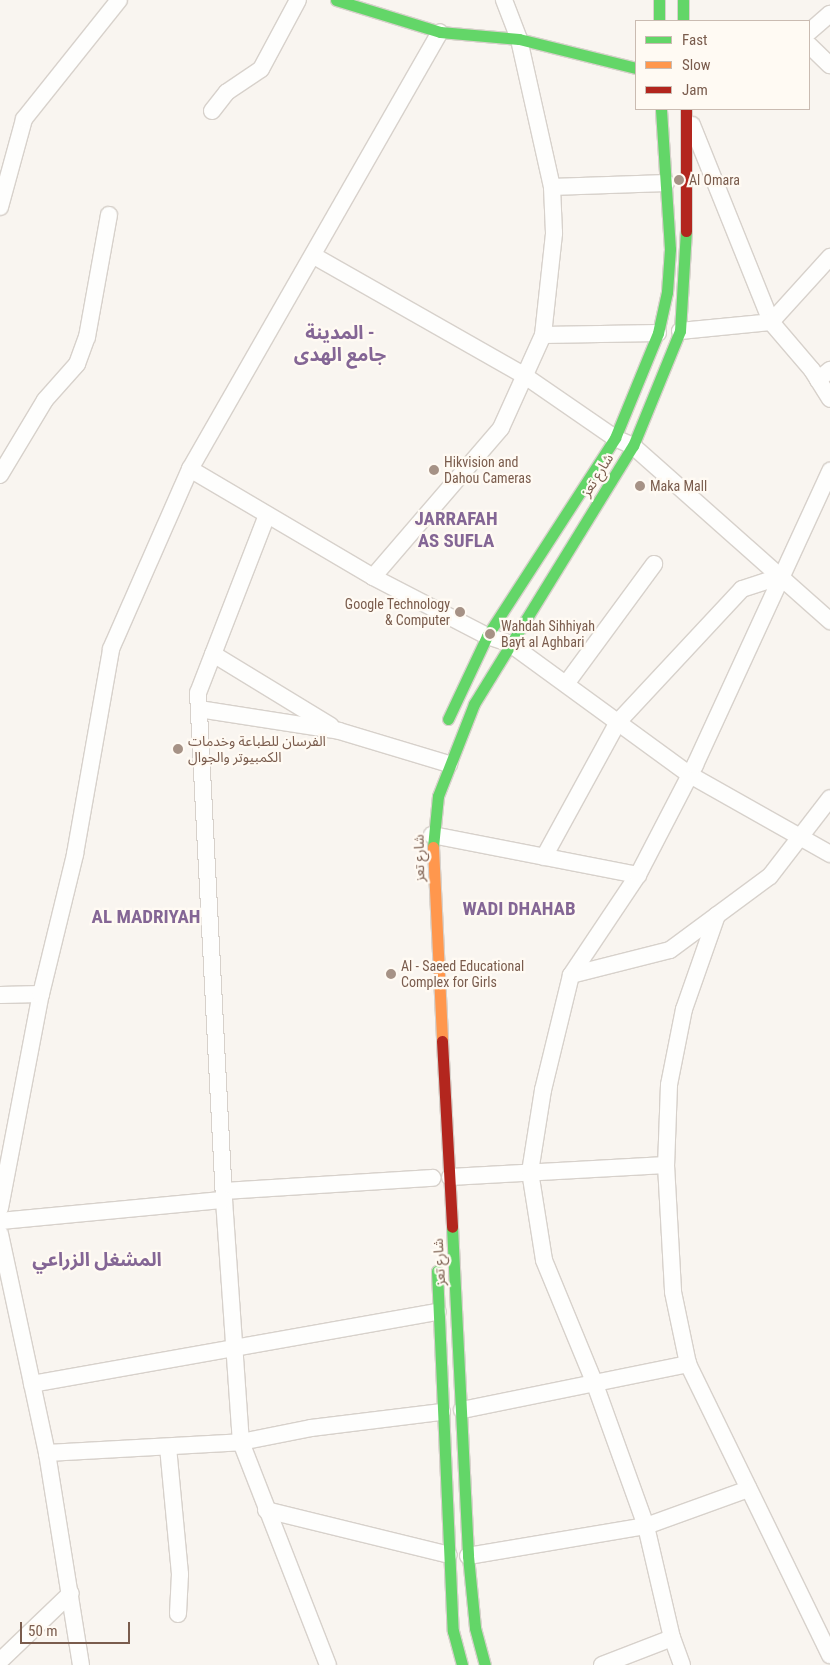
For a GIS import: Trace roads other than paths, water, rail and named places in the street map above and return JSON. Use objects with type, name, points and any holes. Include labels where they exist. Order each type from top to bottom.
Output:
[{"type":"main road","points":[[336,0],[440,32],[519,39],[635,68]]},
{"type":"main road","points":[[659,0],[659,20]]},
{"type":"main road","points":[[683,0],[683,20]]},
{"type":"main road","name":"شارع تعز","points":[[443,733],[487,636],[615,438],[658,333],[667,292],[670,250],[661,110]]},
{"type":"main road","name":"شارع تعز","points":[[485,1665],[475,1628],[468,1556],[432,835],[438,796],[474,704],[509,643],[633,446],[680,331],[686,251],[686,110]]},
{"type":"main road","name":"شارع تعز","points":[[436,1254],[452,1631],[462,1665]]},
{"type":"street","points":[[0,207],[24,119],[119,0]]},
{"type":"street","points":[[212,112],[227,92],[260,69],[298,0]]},
{"type":"street","points":[[374,577],[501,428],[544,335],[554,233],[552,187],[519,39],[504,0]]},
{"type":"street","points":[[810,31],[830,14]]},
{"type":"street","points":[[0,1208],[41,994],[75,854],[111,649],[190,469],[314,256],[440,32]]},
{"type":"street","points":[[810,46],[830,65]]},
{"type":"street","points":[[686,110],[771,322],[824,375],[830,399]]},
{"type":"street","points":[[552,187],[666,183]]},
{"type":"street","points":[[0,476],[45,400],[77,364],[87,337],[109,215]]},
{"type":"street","points":[[314,256],[525,376],[615,438],[633,446],[830,621]]},
{"type":"street","points":[[680,331],[771,322],[830,257]]},
{"type":"street","points":[[544,335],[658,333]]},
{"type":"street","points":[[190,469],[374,577],[487,636],[509,643],[690,775],[830,854]]},
{"type":"street","points":[[682,1665],[672,1638],[646,1526],[595,1384],[544,1260],[530,1172],[543,1090],[571,976],[638,875],[690,775],[830,471]]},
{"type":"street","points":[[266,514],[198,693],[224,1195],[241,1442],[328,1665]]},
{"type":"street","points":[[566,684],[654,564]]},
{"type":"street","points":[[544,857],[618,722],[742,589],[780,577]]},
{"type":"street","points":[[213,654],[339,731]]},
{"type":"street","points":[[199,709],[339,731],[449,764]]},
{"type":"street","points":[[571,976],[670,950],[770,876],[830,798]]},
{"type":"street","points":[[432,835],[638,875]]},
{"type":"street","points":[[717,915],[684,1009],[669,1085],[666,1165],[673,1292],[688,1364],[830,1655]]},
{"type":"street","points":[[0,995],[41,994]]},
{"type":"street","points":[[450,1177],[666,1165]]},
{"type":"street","points":[[0,1221],[224,1195],[433,1178]]},
{"type":"street","points":[[0,1234],[47,1453],[81,1665]]},
{"type":"street","points":[[32,1384],[438,1312]]},
{"type":"street","points":[[462,1410],[688,1364]]},
{"type":"street","points":[[47,1453],[241,1442],[312,1428],[442,1412]]},
{"type":"street","points":[[168,1446],[180,1574],[178,1614]]},
{"type":"street","points":[[468,1556],[646,1526],[748,1490]]},
{"type":"street","points":[[266,1510],[449,1556]]},
{"type":"street","points":[[0,1661],[71,1594]]},
{"type":"street","points":[[602,1665],[672,1638]]},
{"type":"place","name":"Al Omara","points":[[679,180]]},
{"type":"place","name":"Hikvision and Dahou Cameras","points":[[434,470]]},
{"type":"place","name":"Maka Mall","points":[[640,486]]},
{"type":"place","name":"Google Technology & Computer","points":[[460,612]]},
{"type":"place","name":"Wahdah Sihhiyah Bayt al Aghbari","points":[[490,634]]},
{"type":"place","name":"الفرسان للطباعة وخدمات الكمبيوتر والجوال","points":[[178,749]]},
{"type":"place","name":"Al - Saeed Educational Complex for Girls","points":[[391,974]]},
{"type":"district","name":"المدينة - جامع الهدى","points":[[340,344]]},
{"type":"district","name":"JARRAFAH AS SUFLA","points":[[456,530]]},
{"type":"district","name":"WADI DHAHAB","points":[[519,909]]},
{"type":"district","name":"AL MADRIYAH","points":[[146,917]]},
{"type":"district","name":"المشغل الزراعي","points":[[97,1260]]}]
